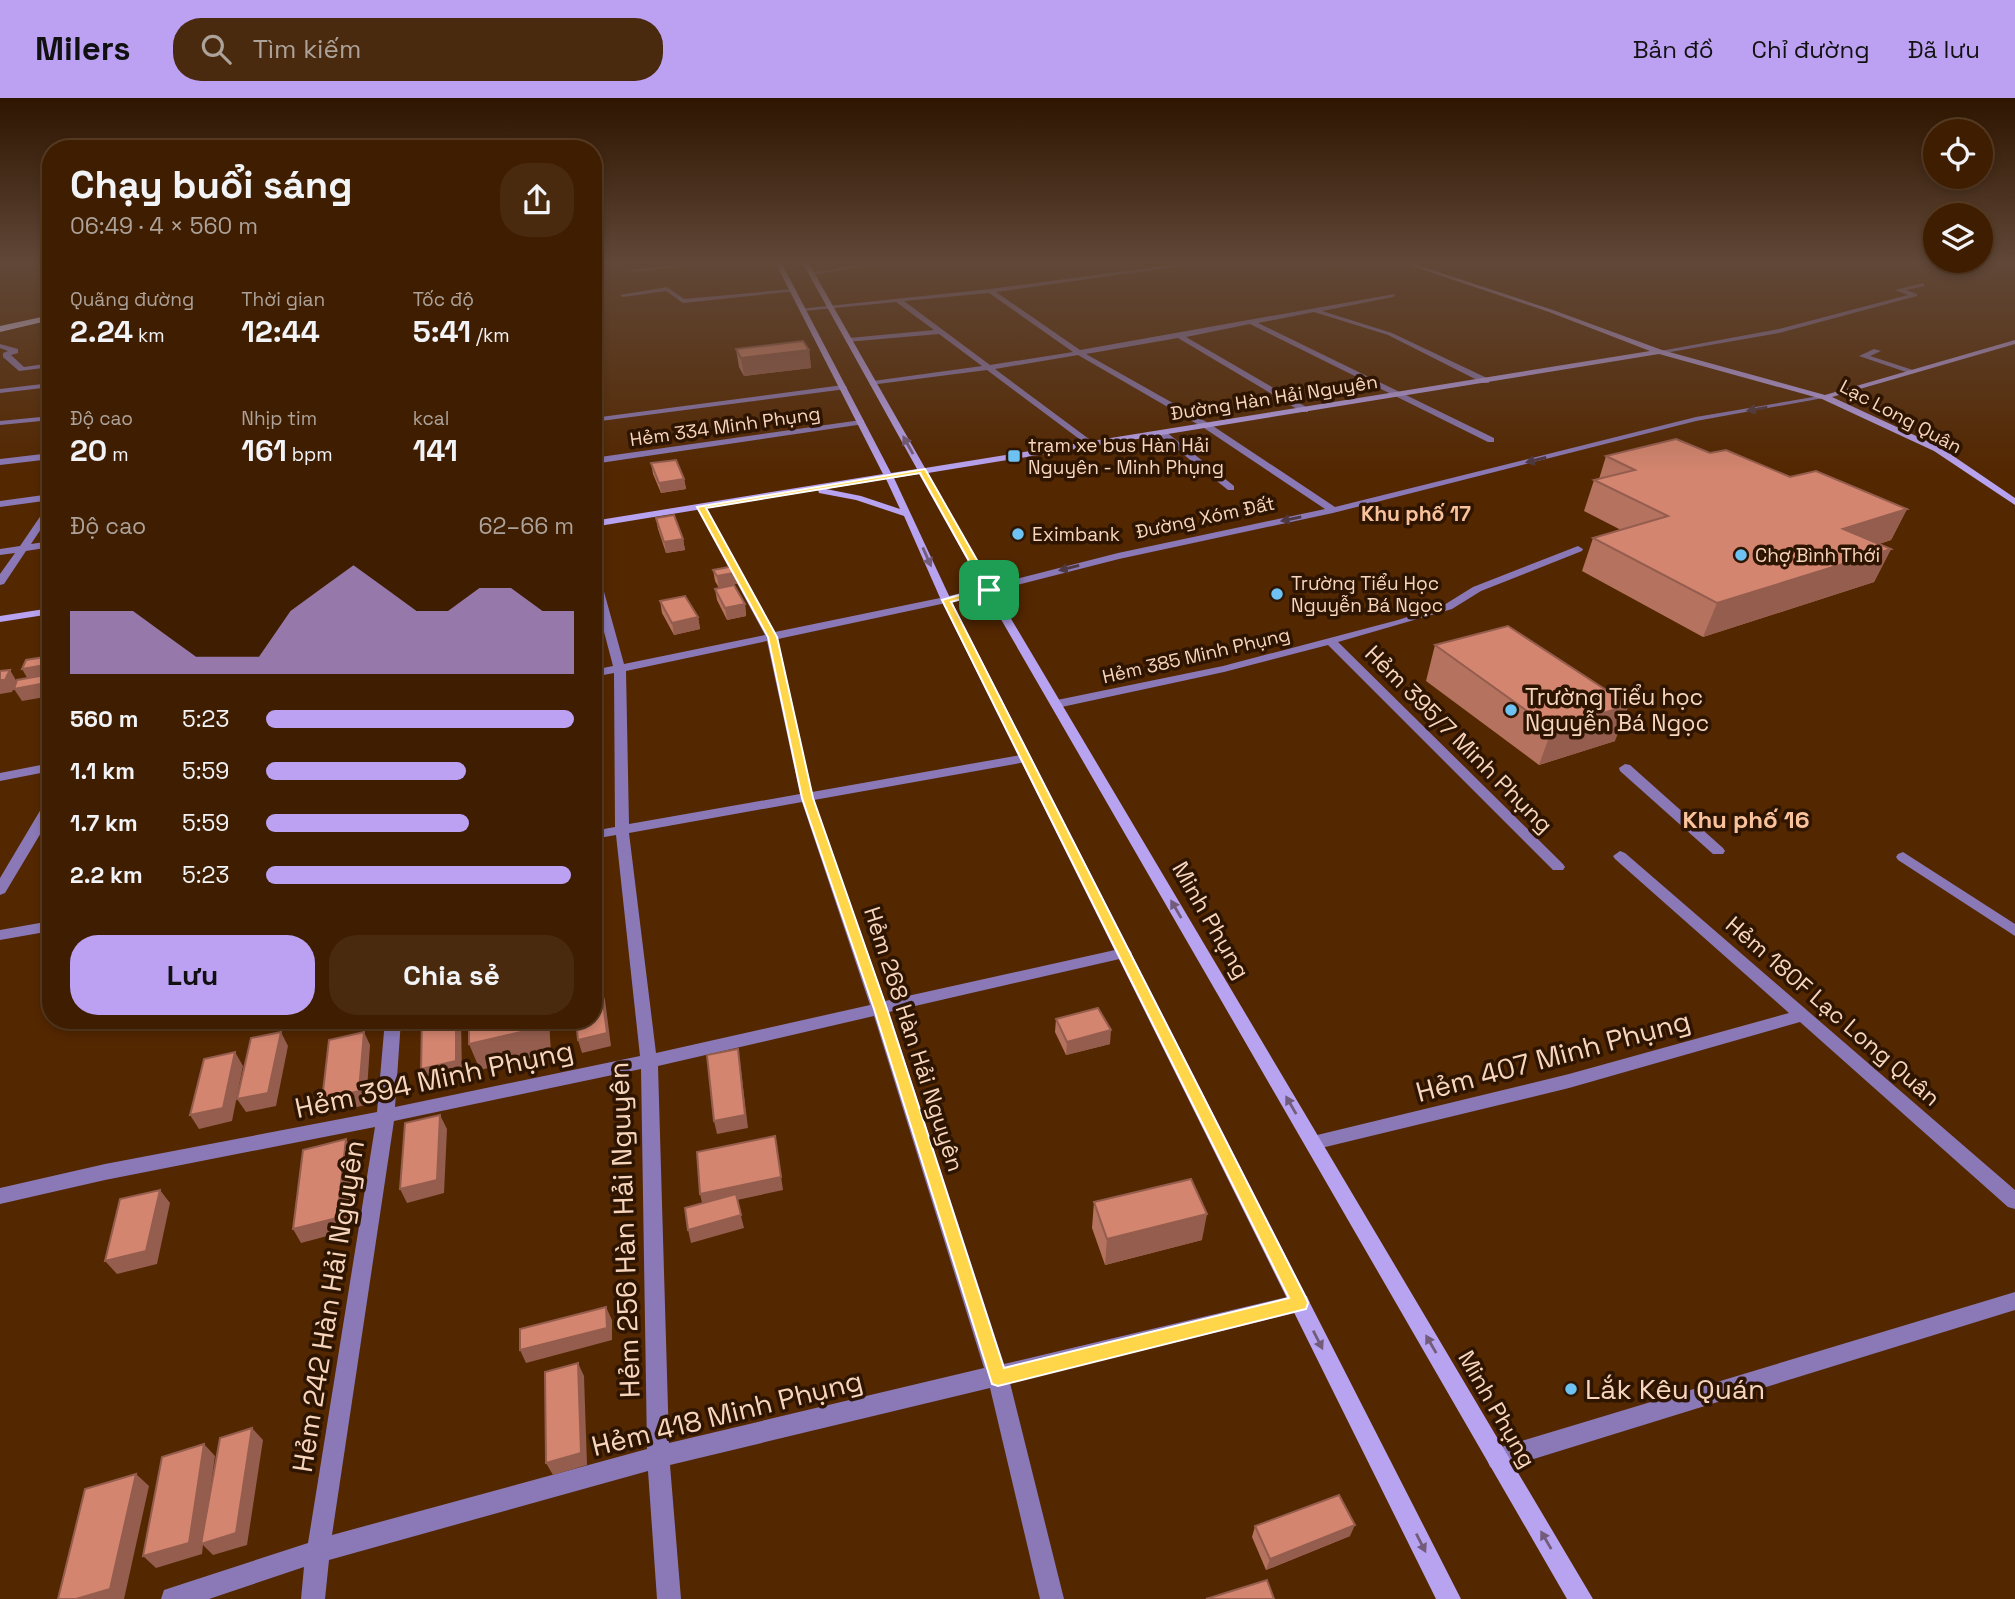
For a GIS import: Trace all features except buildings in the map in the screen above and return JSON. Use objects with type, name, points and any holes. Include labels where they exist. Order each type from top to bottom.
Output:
[{"type":"main road","points":[[815,332],[908,514],[946,600],[1449,1599]]},
{"type":"main road","name":"Minh Phụng","points":[[845,332],[989,590],[1581,1599]]},
{"type":"main road","points":[[1606,332],[1659,352],[1825,397]]},
{"type":"main road","name":"Lạc Long Quân","points":[[1825,397],[2015,342]]},
{"type":"main road","name":"Đường Hàn Hải Nguyên","points":[[602,523],[1659,352]]},
{"type":"main road","name":"Lạc Long Quân","points":[[1825,397],[1937,449],[2015,502]]},
{"type":"main road","points":[[814,489],[858,498],[908,514]]},
{"type":"main road","points":[[0,620],[42,613]]},
{"type":"street","points":[[849,340],[939,332]]},
{"type":"street","points":[[940,332],[1090,444]]},
{"type":"street","points":[[1050,332],[1078,352],[1207,426],[1333,510]]},
{"type":"street","points":[[873,383],[987,368],[1199,332]]},
{"type":"street","points":[[1272,332],[1491,440]]},
{"type":"street","points":[[1384,332],[1486,380]]},
{"type":"street","name":"Đường Hàn Hải Nguyên","points":[[1659,352],[1766,332]]},
{"type":"street","points":[[1179,336],[1305,410]]},
{"type":"street","points":[[0,346],[15,351],[3,356]]},
{"type":"street","points":[[1877,351],[1863,356],[1912,371]]},
{"type":"street","points":[[3,356],[22,369],[42,366]]},
{"type":"street","points":[[0,391],[42,387]]},
{"type":"street","points":[[602,419],[843,387]]},
{"type":"street","name":"Đường Xóm Đất","points":[[602,672],[946,600],[1118,556],[1333,510],[1696,419],[1825,397]]},
{"type":"street","points":[[0,423],[42,419]]},
{"type":"street","name":"Hẻm 334 Minh Phụng","points":[[602,460],[861,422]]},
{"type":"street","points":[[1162,433],[1231,488]]},
{"type":"street","points":[[0,461],[42,457]]},
{"type":"street","points":[[0,504],[42,498]]},
{"type":"street","name":"Hẻm 268 Hàn Hải Nguyên","points":[[701,507],[772,637],[807,798],[880,1009],[998,1378],[1052,1599]]},
{"type":"street","points":[[0,582],[42,520]]},
{"type":"street","points":[[0,552],[42,546]]},
{"type":"street","name":"Hẻm 385 Minh Phụng","points":[[1057,704],[1224,669],[1448,607],[1477,589],[1578,549]]},
{"type":"street","name":"Hẻm 256 Hàn Hải Nguyên","points":[[602,603],[620,669],[622,831],[649,1061],[658,1457],[669,1599]]},
{"type":"street","name":"Hẻm 395/7 Minh Phụng","points":[[1331,641],[1558,867]]},
{"type":"street","points":[[602,834],[1026,758]]},
{"type":"street","points":[[1625,768],[1718,852]]},
{"type":"street","points":[[0,777],[42,769]]},
{"type":"street","points":[[0,890],[42,819]]},
{"type":"street","name":"Hẻm 180F Lạc Long Quân","points":[[1620,856],[2015,1201]]},
{"type":"street","points":[[1903,857],[2015,931]]},
{"type":"street","points":[[0,935],[42,928]]},
{"type":"street","name":"Hẻm 394 Minh Phụng","points":[[0,1196],[105,1172],[649,1061],[1124,953]]},
{"type":"street","name":"Hẻm 407 Minh Phụng","points":[[1313,1143],[1569,1081],[1804,1015]]},
{"type":"street","name":"Hẻm 242 Hàn Hải Nguyên","points":[[313,1599],[318,1551],[386,1116],[392,1029]]},
{"type":"street","points":[[1498,1459],[2015,1301]]},
{"type":"street","name":"Hẻm 418 Minh Phụng","points":[[173,1599],[318,1551],[658,1457],[998,1378],[1300,1303]]},
{"type":"place","name":"trạm xe bus Hàn Hải Nguyên - Minh Phụng","points":[[1014,456]]},
{"type":"place","name":"Eximbank","points":[[1018,534]]},
{"type":"place","name":"Chợ Bình Thới","points":[[1741,555]]},
{"type":"place","name":"Trường Tiểu Học Nguyễn Bá Ngọc","points":[[1277,594]]},
{"type":"place","name":"Trường Tiểu học Nguyễn Bá Ngọc","points":[[1511,710]]},
{"type":"place","name":"Lắk Kêu Quán","points":[[1571,1389]]},
{"type":"district","name":"Khu phố 17","points":[[1416,514]]},
{"type":"district","name":"Khu phố 16","points":[[1746,820]]},
{"type":"route","points":[[922,471],[989,590],[946,600],[1300,1303],[998,1378],[880,1009],[807,798],[772,637],[701,507],[922,471]]}]
